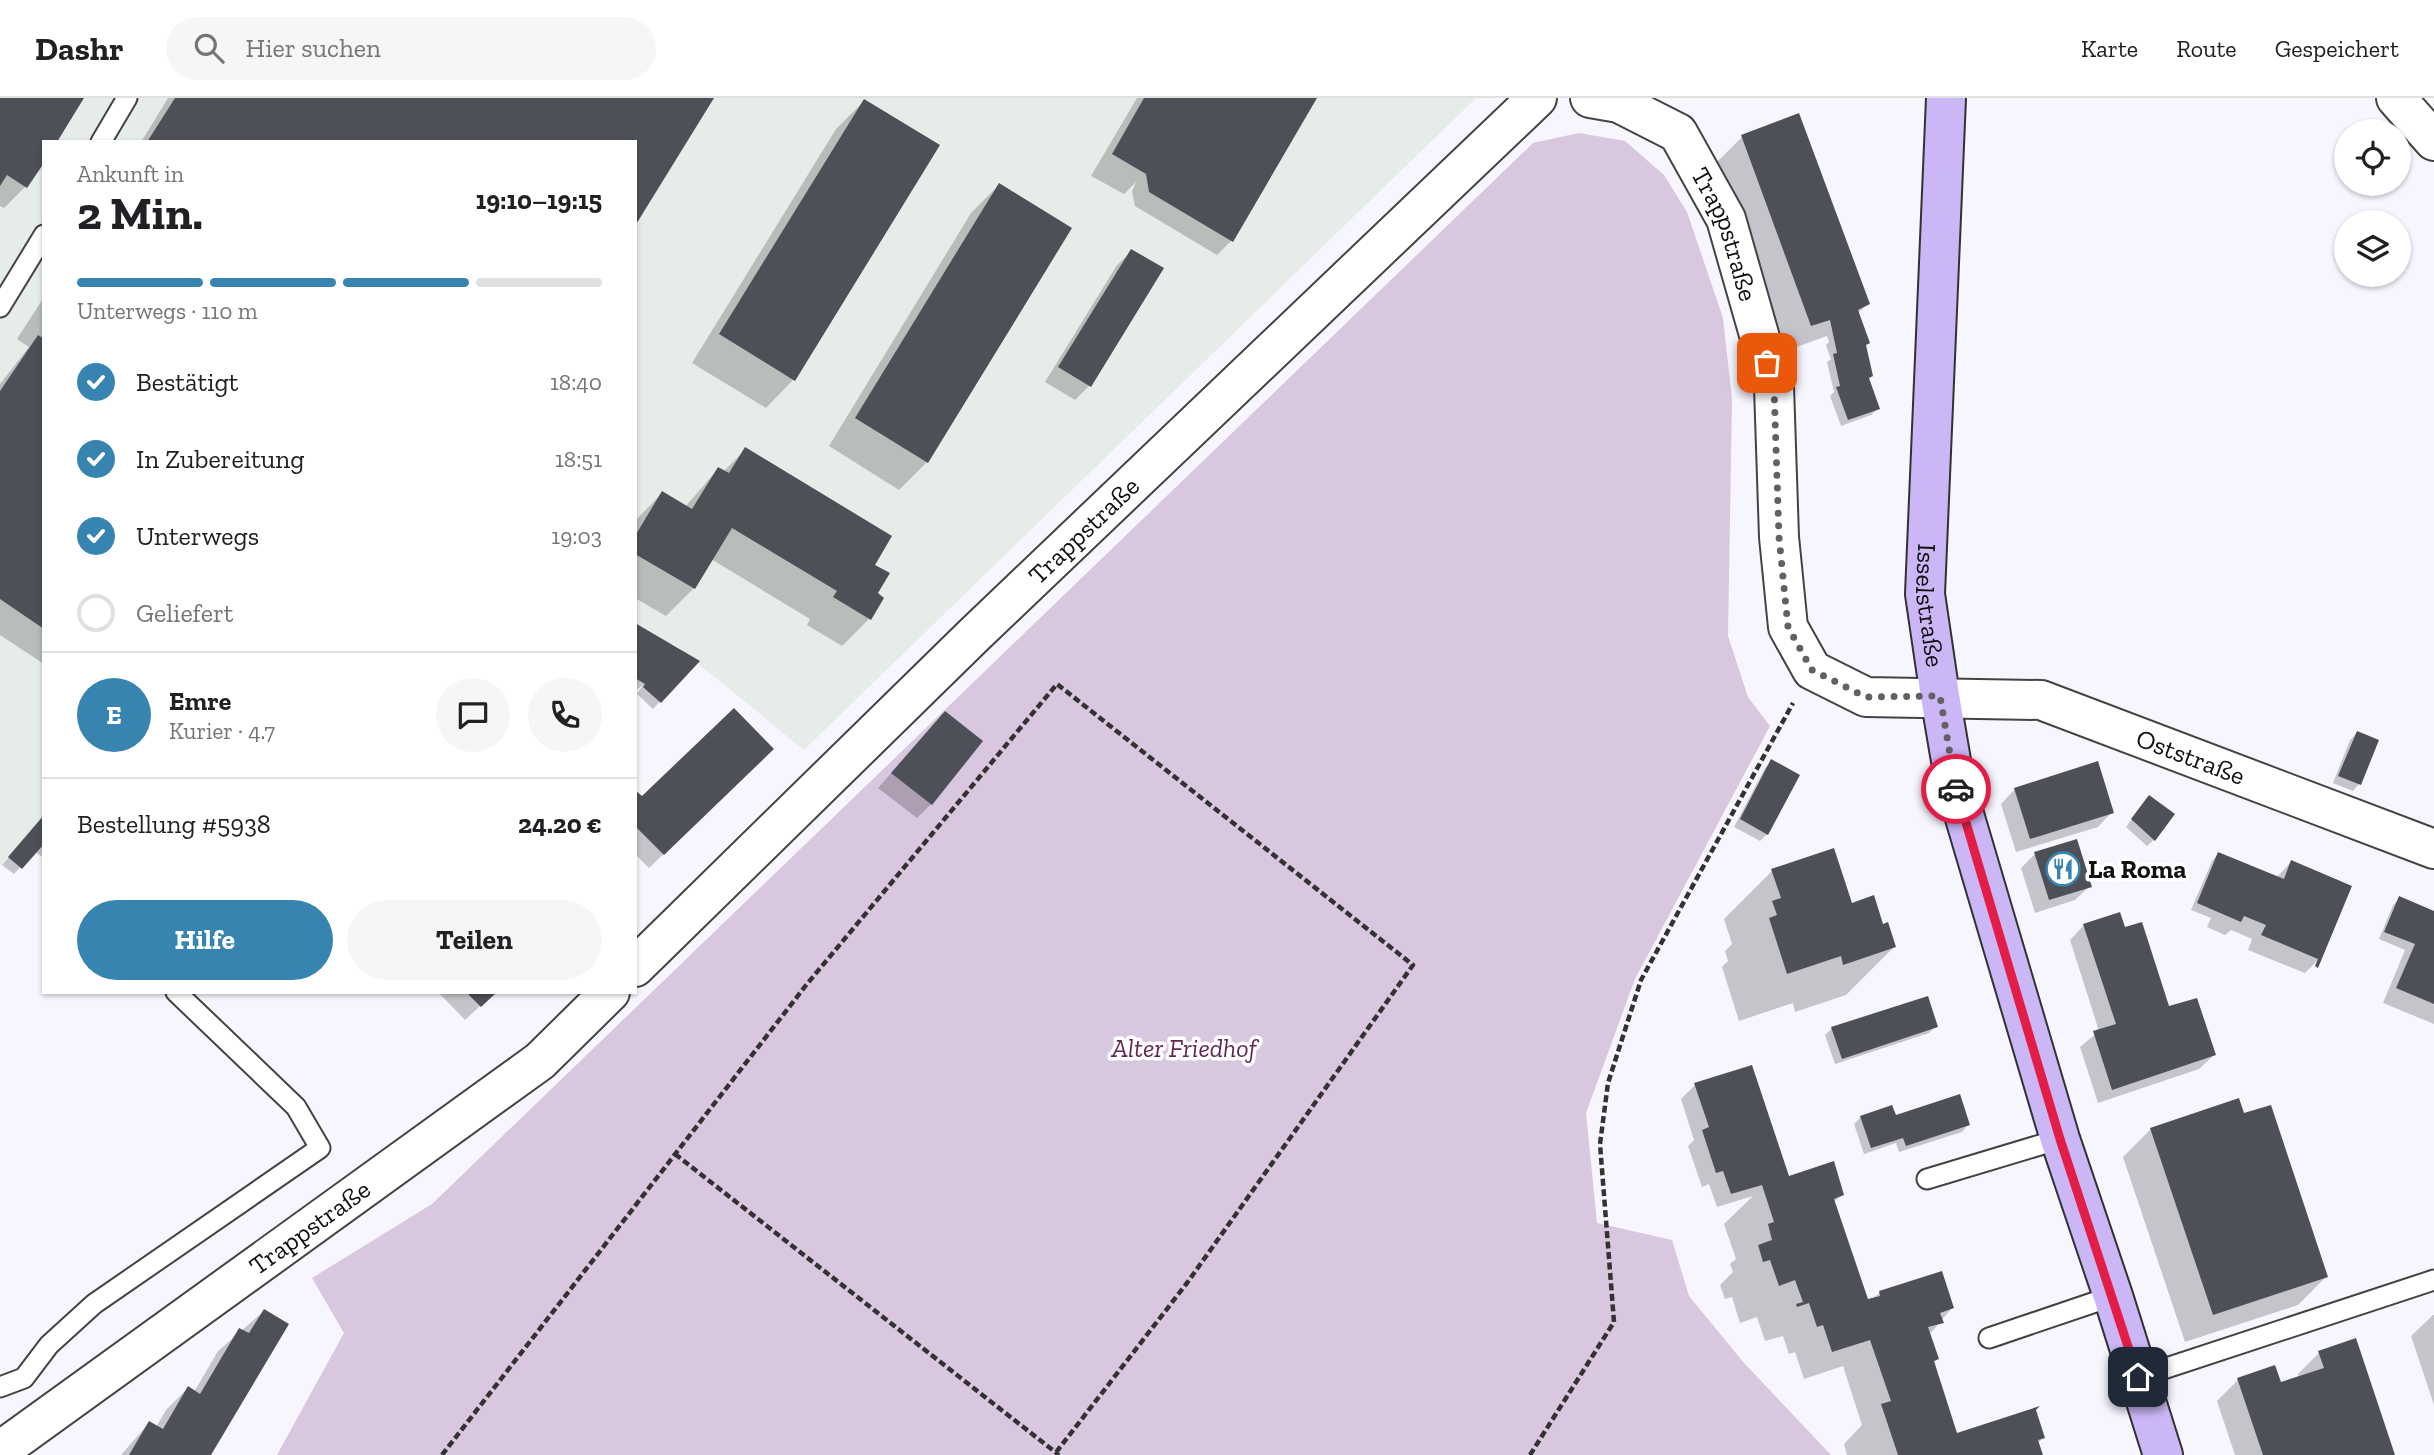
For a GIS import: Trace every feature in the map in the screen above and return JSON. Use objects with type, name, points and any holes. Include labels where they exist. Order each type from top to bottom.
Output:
[{"type":"main road","name":"Isselstraße","points":[[1947,98],[1925,594],[1940,696],[1955,784],[2060,1139],[2163,1455]]},
{"type":"street","name":"Trappstraße","points":[[637,965],[983,626],[1537,98]]},
{"type":"street","name":"Trappstraße","points":[[1591,98],[1619,103],[1678,134],[1726,219],[1774,387],[1779,537],[1788,627],[1812,670]]},
{"type":"street","points":[[2396,98],[2434,141]]},
{"type":"street","points":[[1812,670],[1866,697],[1940,696]]},
{"type":"street","name":"Oststraße","points":[[1940,696],[2041,700],[2434,849]]},
{"type":"street","name":"Trappstraße","points":[[0,1451],[540,1060],[608,994]]},
{"type":"lane","points":[[102,140],[127,98]]},
{"type":"lane","points":[[0,307],[42,239]]},
{"type":"lane","points":[[0,1387],[24,1378],[49,1345],[94,1304],[320,1148],[296,1107],[178,994]]},
{"type":"lane","points":[[1927,1179],[2060,1139]]},
{"type":"lane","points":[[2138,1377],[2434,1279]]},
{"type":"lane","points":[[1989,1338],[2113,1296]]},
{"type":"path","points":[[1530,1455],[1614,1322],[1600,1144],[1608,1083],[1641,980],[1812,670]]},
{"type":"path","points":[[442,1455],[675,1154],[807,984],[1057,684],[1413,965],[1187,1283],[1057,1454],[675,1154]]},
{"type":"shaded area","points":[[0,98],[1476,98],[804,750],[673,643],[637,685],[637,140],[42,140],[42,834],[34,828],[0,866]]},
{"type":"green space","name":"Alter Friedhof","points":[[1579,133],[1625,141],[1664,175],[1687,212],[1723,318],[1732,399],[1728,636],[1748,697],[1770,726],[1635,979],[1586,1113],[1597,1223],[1672,1240],[1689,1296],[1744,1363],[1831,1455],[277,1455],[344,1333],[312,1278],[432,1204],[1533,143]]},
{"type":"building","points":[[0,98],[84,98],[58,140],[42,140],[42,166],[27,188],[7,175],[0,186]]},
{"type":"building","points":[[175,98],[714,98],[637,223],[637,140],[148,140]]},
{"type":"building","points":[[1144,98],[1317,98],[1233,242],[1149,192],[1146,174],[1112,154]]},
{"type":"building","points":[[864,99],[940,145],[795,381],[719,334]]},
{"type":"building","points":[[1799,113],[1870,304],[1858,310],[1870,343],[1866,345],[1873,376],[1869,378],[1880,409],[1848,420],[1836,387],[1840,386],[1833,354],[1837,353],[1830,320],[1811,326],[1741,135]]},
{"type":"building","points":[[999,183],[1072,228],[928,463],[855,418]]},
{"type":"building","points":[[1131,249],[1164,268],[1091,387],[1058,367]]},
{"type":"building","points":[[38,335],[42,338],[42,628],[0,599],[0,391]]},
{"type":"building","points":[[745,447],[892,536],[875,565],[890,573],[878,593],[884,598],[871,620],[833,597],[837,591],[732,528],[695,589],[637,555],[637,533],[662,491],[692,509],[718,467],[729,473]]},
{"type":"building","points":[[637,624],[700,661],[661,703],[643,687],[645,684],[637,679]]},
{"type":"building","points":[[734,708],[774,749],[664,855],[637,828],[637,792],[642,796]]},
{"type":"building","points":[[945,711],[983,741],[932,805],[891,773]]},
{"type":"building","points":[[2357,731],[2379,740],[2361,785],[2338,776]]},
{"type":"building","points":[[1771,759],[1800,775],[1768,835],[1740,819]]},
{"type":"building","points":[[2098,761],[2114,813],[2030,839],[2014,788]]},
{"type":"building","points":[[2149,795],[2175,814],[2155,841],[2131,819]]},
{"type":"building","points":[[42,817],[42,846],[22,869],[8,857]]},
{"type":"building","name":"La Roma","points":[[2077,839],[2092,887],[2049,900],[2034,852]]},
{"type":"building","points":[[1834,848],[1852,903],[1874,895],[1883,924],[1888,922],[1896,947],[1843,965],[1841,956],[1787,974],[1769,918],[1777,915],[1772,901],[1781,898],[1771,869]]},
{"type":"building","points":[[2218,852],[2284,879],[2291,860],[2352,886],[2318,968],[2315,966],[2318,959],[2261,935],[2266,925],[2244,916],[2241,922],[2197,903]]},
{"type":"building","points":[[2399,896],[2434,911],[2434,1004],[2396,988],[2415,944],[2384,932]]},
{"type":"building","points":[[2120,912],[2125,927],[2142,922],[2169,1006],[2197,998],[2216,1055],[2112,1090],[2093,1031],[2116,1024],[2083,924]]},
{"type":"building","points":[[468,994],[495,994],[481,1007]]},
{"type":"building","points":[[1928,996],[1938,1027],[1842,1059],[1831,1027]]},
{"type":"building","points":[[1752,1065],[1789,1176],[1834,1161],[1844,1195],[1834,1199],[1868,1299],[1880,1296],[1879,1291],[1942,1271],[1954,1308],[1940,1313],[1944,1323],[1928,1327],[1939,1359],[1934,1361],[1957,1433],[2040,1406],[2036,1410],[2045,1438],[2038,1440],[2043,1455],[1898,1455],[1881,1404],[1891,1401],[1870,1340],[1832,1352],[1823,1325],[1817,1327],[1809,1303],[1797,1307],[1796,1304],[1803,1302],[1795,1280],[1779,1286],[1770,1260],[1763,1262],[1758,1245],[1772,1240],[1768,1224],[1774,1222],[1762,1185],[1731,1194],[1723,1171],[1716,1173],[1702,1130],[1709,1127],[1694,1083]]},
{"type":"building","points":[[1960,1094],[1970,1125],[1906,1146],[1903,1138],[1871,1148],[1860,1116],[1892,1105],[1896,1115]]},
{"type":"building","points":[[2239,1098],[2244,1113],[2271,1105],[2328,1277],[2213,1315],[2150,1128]]},
{"type":"building","points":[[264,1309],[289,1324],[211,1455],[129,1455],[149,1421],[163,1429],[188,1386],[200,1394],[239,1328],[249,1333]]},
{"type":"building","points":[[2356,1338],[2395,1455],[2263,1455],[2237,1378],[2275,1365],[2281,1382],[2324,1368],[2318,1351]]},
{"type":"way so far","points":[[1767,363],[1774,387],[1779,537],[1788,627],[1812,670],[1866,697],[1940,696],[1956,789]]},
{"type":"place","name":"La Roma","points":[[2063,869]]},
{"type":"route","points":[[1956,789],[2060,1139],[2138,1377]]}]
